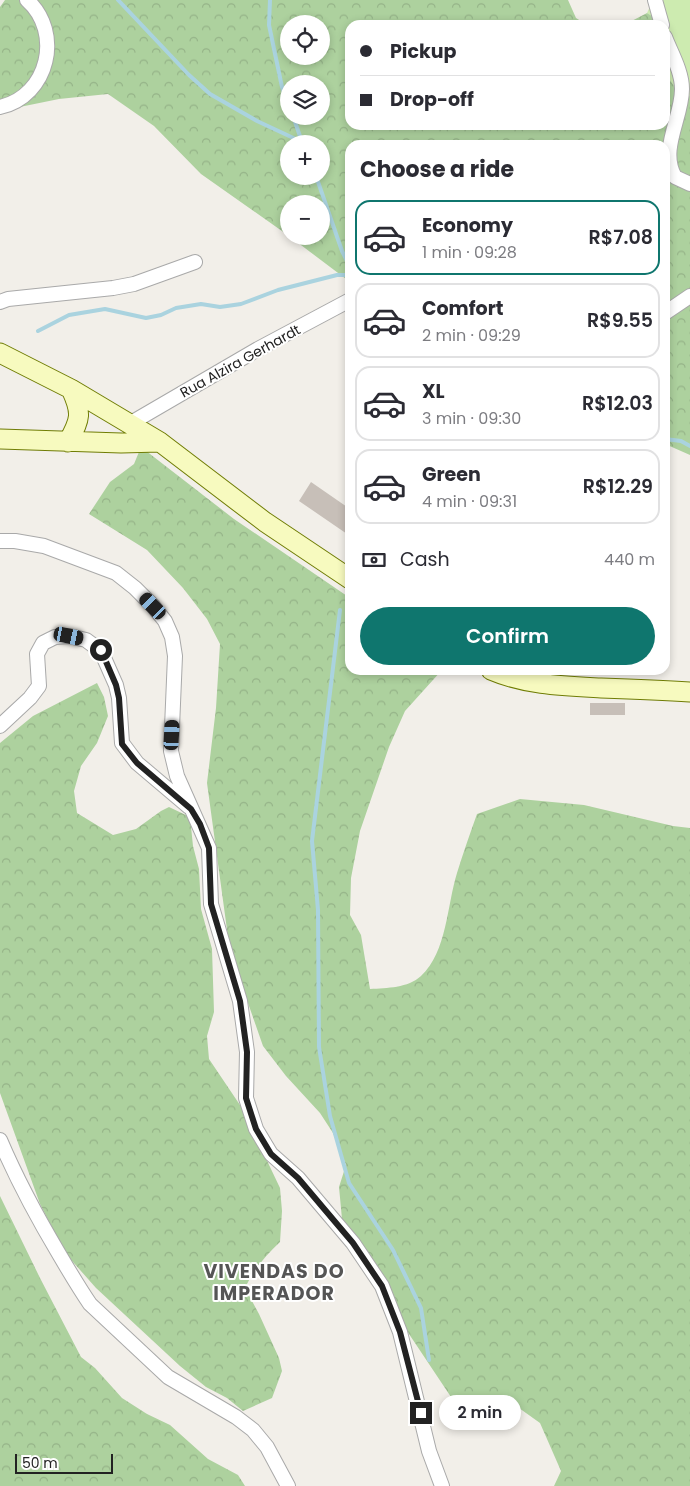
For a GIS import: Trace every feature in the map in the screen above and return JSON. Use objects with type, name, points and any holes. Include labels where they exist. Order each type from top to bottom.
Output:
[{"type":"main road","points":[[0,353],[71,389],[131,423],[160,442],[265,522],[345,576]]},
{"type":"main road","points":[[68,442],[76,427],[79,409],[71,389]]},
{"type":"main road","points":[[0,439],[121,443],[160,442]]},
{"type":"main road","points":[[503,675],[540,684],[690,692]]},
{"type":"street","points":[[0,107],[23,96],[40,80],[49,51],[43,22],[36,8],[27,0]]},
{"type":"street","points":[[655,0],[661,20]]},
{"type":"street","points":[[670,49],[682,88],[679,113],[670,147]]},
{"type":"street","points":[[670,166],[675,177],[690,184]]},
{"type":"street","points":[[0,302],[8,299],[134,284],[195,262]]},
{"type":"street","points":[[670,310],[690,296]]},
{"type":"street","name":"Rua Alzira Gerhardt","points":[[131,423],[258,349],[345,303]]},
{"type":"street","points":[[0,541],[15,541],[44,546],[116,573],[153,606],[172,637],[175,656],[171,751],[177,776],[191,809],[200,824],[209,848],[211,904],[240,1001],[247,1052],[246,1098],[256,1129],[271,1154],[298,1178],[353,1243],[382,1286],[400,1332],[429,1451],[442,1486]]},
{"type":"street","points":[[0,726],[30,698],[39,686],[37,654],[43,643],[55,637],[69,636],[86,640],[101,650],[116,685],[119,698],[122,744],[137,763],[191,809]]},
{"type":"street","points":[[0,1140],[13,1171],[37,1217],[90,1304],[126,1340],[168,1377],[236,1417],[253,1430],[267,1447],[288,1486]]},
{"type":"green space","points":[[5,0],[568,0],[576,18],[579,20],[345,20],[345,130],[670,130],[670,80],[683,98],[690,96],[690,455],[670,446],[670,140],[345,140],[345,278],[301,245],[330,245],[330,195],[280,195],[280,230],[201,174],[154,126],[108,94],[59,99],[0,111],[0,7]]},
{"type":"green space","points":[[653,0],[690,0],[690,96],[683,98],[670,80],[670,20],[658,20],[647,13]]},
{"type":"green space","points":[[647,13],[658,20],[634,20]]},
{"type":"green space","points":[[141,447],[234,519],[345,595],[345,675],[437,675],[405,711],[389,747],[360,831],[351,878],[350,915],[361,935],[370,989],[397,987],[410,983],[421,976],[430,966],[441,941],[457,873],[477,814],[520,799],[584,805],[673,826],[690,828],[690,1486],[554,1486],[561,1471],[540,1423],[512,1403],[494,1397],[459,1409],[405,1328],[342,1219],[339,1187],[346,1165],[333,1133],[320,1113],[286,1076],[263,1046],[228,937],[207,783],[216,708],[220,644],[207,619],[183,588],[147,550],[89,514],[110,482],[134,464]]},
{"type":"green space","points":[[97,683],[104,697],[108,716],[97,743],[81,766],[74,791],[77,813],[113,835],[136,829],[169,807],[190,817],[193,846],[199,869],[201,909],[212,949],[214,1012],[207,1036],[209,1059],[242,1108],[280,1188],[282,1211],[280,1242],[260,1263],[245,1288],[279,1358],[282,1371],[272,1398],[243,1411],[227,1398],[206,1387],[180,1366],[96,1288],[65,1253],[40,1204],[0,1093],[0,743],[33,716]]},
{"type":"green space","points":[[0,1196],[81,1357],[95,1368],[122,1398],[147,1414],[170,1425],[208,1459],[238,1475],[245,1486],[0,1486]]},
{"type":"building","points":[[311,482],[345,506],[345,533],[299,501]]},
{"type":"building","points":[[590,703],[625,703],[625,715],[590,715]]},
{"type":"waterway","points":[[118,0],[189,75],[210,94],[257,121],[287,135]]},
{"type":"waterway","points":[[270,0],[269,25],[280,77]]},
{"type":"waterway","points":[[296,125],[300,135]]},
{"type":"waterway","points":[[319,185],[345,257]]},
{"type":"waterway","points":[[38,331],[69,315],[105,309],[146,318],[161,315],[176,308],[201,304],[220,307],[241,304],[278,290],[337,275],[345,275]]},
{"type":"waterway","points":[[670,440],[681,441],[690,446]]},
{"type":"waterway","points":[[340,610],[312,841],[318,910],[319,1047],[330,1116],[349,1183],[393,1250],[421,1308],[429,1360]]},
{"type":"district","name":"VIVENDAS DO IMPERADOR","points":[[274,1282]]},
{"type":"route","points":[[101,650],[116,685],[119,698],[122,744],[137,763],[191,809],[206,838],[209,848],[211,904],[240,1001],[247,1052],[246,1098],[256,1129],[271,1154],[298,1178],[353,1243],[382,1286],[400,1332],[421,1413]]}]
